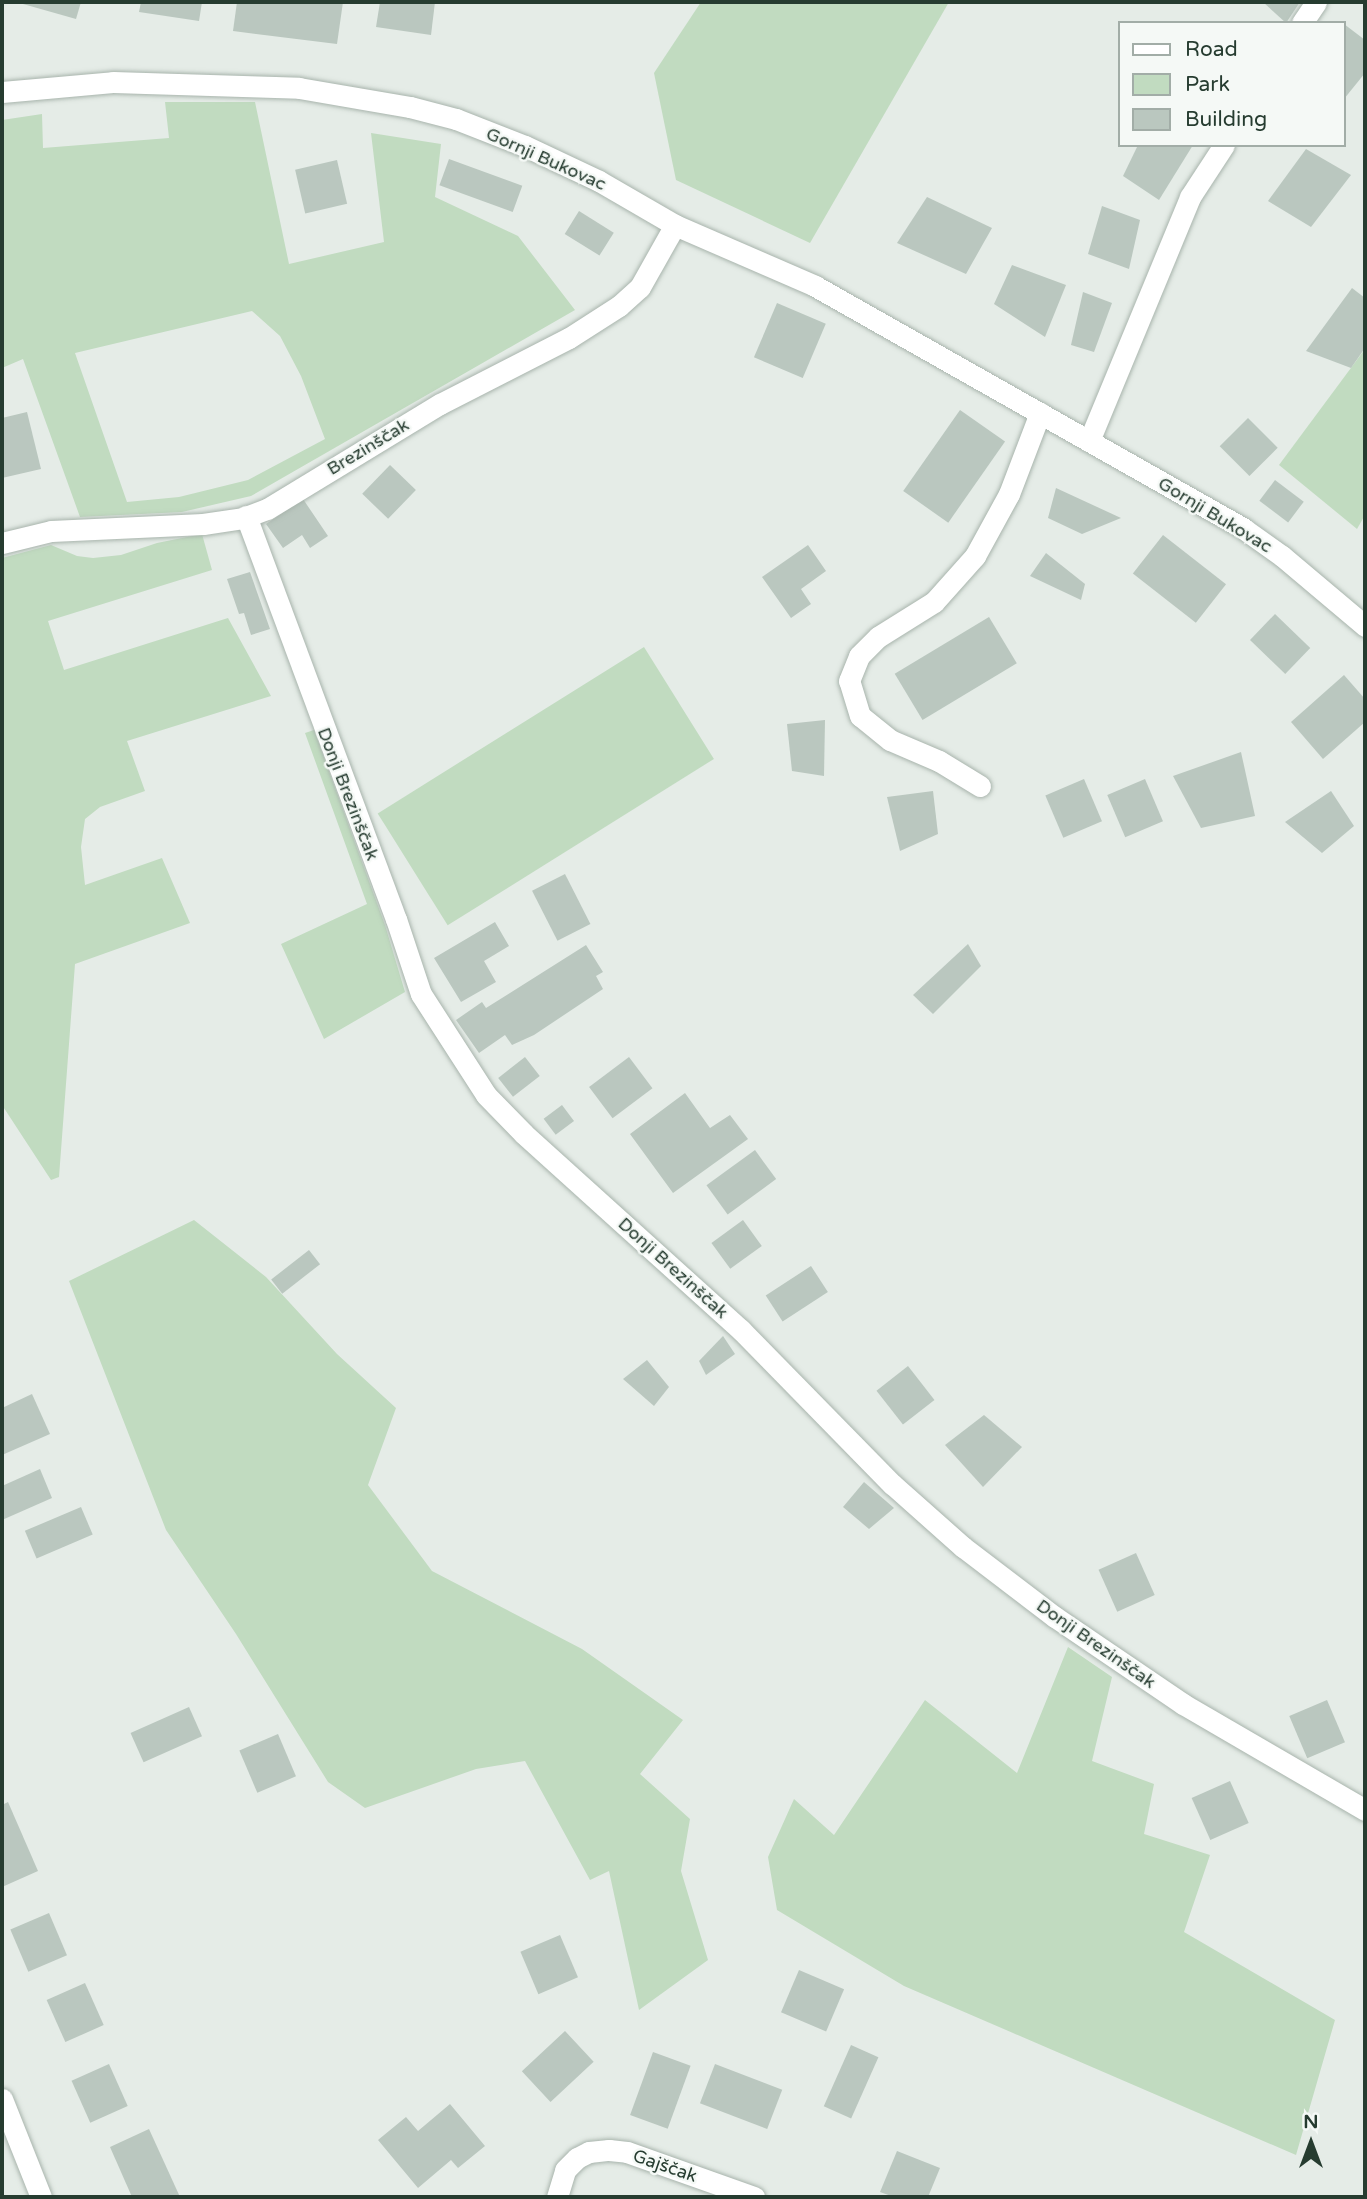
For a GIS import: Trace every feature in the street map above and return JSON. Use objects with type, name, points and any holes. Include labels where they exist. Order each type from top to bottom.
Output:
[{"type":"street","points":[[1303,21],[1316,2]]},
{"type":"street","name":"Gornji Bukovac","points":[[2,92],[113,82],[299,88],[360,97],[456,119],[525,146],[599,181],[675,225],[815,286],[1244,529],[1282,556],[1365,626]]},
{"type":"street","points":[[1089,441],[1190,197],[1223,147]]},
{"type":"street","name":"Brezinščak","points":[[2,543],[51,531],[203,524],[267,509],[440,404],[569,338],[619,306],[640,286],[675,225]]},
{"type":"street","points":[[979,786],[939,761],[890,740],[860,716],[849,681],[859,656],[869,646],[934,602],[975,556],[1009,494],[1040,413]]},
{"type":"street","name":"Donji Brezinščak","points":[[246,516],[396,919],[421,994],[486,1095],[524,1134],[741,1330],[892,1484],[963,1547],[1055,1617],[1183,1704],[1365,1810]]},
{"type":"street","points":[[2,2099],[41,2197]]},
{"type":"street","name":"Gajščak","points":[[558,2197],[565,2170],[577,2158],[589,2152],[609,2150],[627,2152],[754,2197]]},
{"type":"green space","points":[[701,2],[949,2],[810,243],[676,180],[654,73]]},
{"type":"green space","points":[[165,102],[255,102],[289,264],[384,242],[371,133],[441,144],[435,197],[518,236],[575,310],[251,496],[182,512],[80,517],[23,359],[2,368],[2,120],[42,114],[43,148],[169,138]],"holes":[[[252,311],[280,336],[301,376],[325,439],[248,480],[179,497],[127,502],[75,353]]]},
{"type":"green space","points":[[1365,349],[1365,515],[1357,529],[1279,465]]},
{"type":"green space","points":[[202,534],[212,570],[48,621],[64,670],[228,618],[271,696],[127,741],[145,791],[100,807],[85,819],[81,847],[85,885],[162,858],[190,923],[75,964],[59,1177],[51,1180],[2,1105],[2,558],[51,545],[77,556],[93,558],[121,555],[157,543]]},
{"type":"green space","points":[[644,647],[714,759],[448,925],[378,813]]},
{"type":"green space","points":[[314,730],[385,925],[405,992],[324,1039],[281,944],[367,904],[305,733]]},
{"type":"green space","points":[[194,1220],[266,1277],[337,1354],[396,1408],[368,1485],[432,1571],[582,1649],[683,1720],[640,1774],[690,1819],[681,1871],[708,1960],[639,2010],[609,1871],[590,1880],[525,1761],[476,1769],[365,1808],[328,1782],[236,1634],[166,1530],[69,1281]]},
{"type":"green space","points":[[1068,1647],[1112,1677],[1092,1761],[1154,1784],[1144,1834],[1210,1855],[1184,1932],[1335,2020],[1296,2155],[904,1986],[777,1910],[768,1857],[794,1799],[834,1835],[925,1700],[1017,1773]]},
{"type":"building","points":[[81,2],[76,19],[23,4]]},
{"type":"building","points":[[141,2],[202,2],[199,21],[139,12]]},
{"type":"building","points":[[237,2],[343,2],[337,44],[233,31]]},
{"type":"building","points":[[380,2],[435,2],[431,35],[376,27]]},
{"type":"building","points":[[1263,2],[1300,2],[1287,21],[1284,21]]},
{"type":"building","points":[[1346,26],[1365,40],[1365,73],[1346,97]]},
{"type":"building","points":[[1137,147],[1192,147],[1159,200],[1123,176]]},
{"type":"building","points":[[1306,149],[1351,175],[1311,227],[1268,201]]},
{"type":"building","points":[[449,159],[522,186],[513,212],[439,185]]},
{"type":"building","points":[[337,160],[347,204],[305,214],[295,170]]},
{"type":"building","points":[[927,197],[992,228],[966,274],[897,243]]},
{"type":"building","points":[[1102,206],[1140,220],[1129,269],[1088,254]]},
{"type":"building","points":[[579,211],[614,233],[599,256],[565,234]]},
{"type":"building","points":[[1012,265],[1066,285],[1045,337],[994,304]]},
{"type":"building","points":[[1352,288],[1365,298],[1365,348],[1351,368],[1306,351]]},
{"type":"building","points":[[1083,292],[1112,303],[1094,352],[1071,345]]},
{"type":"building","points":[[777,303],[826,324],[803,378],[754,357]]},
{"type":"building","points":[[960,410],[1005,442],[948,523],[903,491]]},
{"type":"building","points":[[27,412],[41,469],[2,478],[2,418]]},
{"type":"building","points":[[1248,418],[1278,448],[1249,476],[1220,446]]},
{"type":"building","points":[[390,465],[416,490],[388,519],[362,494]]},
{"type":"building","points":[[1275,480],[1304,502],[1288,522],[1259,501]]},
{"type":"building","points":[[1056,488],[1121,518],[1082,534],[1048,518]]},
{"type":"building","points":[[303,499],[328,536],[310,548],[302,535],[283,548],[266,524]]},
{"type":"building","points":[[1163,535],[1226,584],[1196,623],[1133,574]]},
{"type":"building","points":[[808,545],[826,571],[801,589],[811,604],[791,618],[762,577]]},
{"type":"building","points":[[1046,553],[1085,584],[1081,600],[1030,576]]},
{"type":"building","points":[[250,572],[270,629],[251,635],[244,613],[239,614],[227,579]]},
{"type":"building","points":[[1275,614],[1310,648],[1285,674],[1250,640]]},
{"type":"building","points":[[989,617],[1017,663],[923,720],[895,674]]},
{"type":"building","points":[[1344,675],[1365,699],[1365,722],[1323,759],[1291,722]]},
{"type":"building","points":[[825,720],[824,776],[792,771],[787,724]]},
{"type":"building","points":[[1241,752],[1255,816],[1201,828],[1173,776]]},
{"type":"building","points":[[1084,779],[1102,821],[1063,838],[1045,795]]},
{"type":"building","points":[[1145,779],[1163,821],[1125,837],[1107,795]]},
{"type":"building","points":[[933,791],[938,834],[900,851],[887,797]]},
{"type":"building","points":[[1331,791],[1354,826],[1322,853],[1285,822]]},
{"type":"building","points":[[565,874],[590,924],[557,941],[532,891]]},
{"type":"building","points":[[495,922],[509,946],[484,961],[496,982],[461,1002],[434,958]]},
{"type":"building","points":[[968,944],[981,966],[933,1014],[913,995]]},
{"type":"building","points":[[586,945],[603,972],[596,976],[603,989],[534,1035],[512,1045],[505,1035],[479,1053],[456,1020],[482,1002],[486,1008]]},
{"type":"building","points":[[525,1057],[540,1076],[513,1097],[498,1078]]},
{"type":"building","points":[[629,1057],[652,1088],[613,1118],[589,1087]]},
{"type":"building","points":[[685,1093],[710,1128],[730,1115],[748,1139],[673,1193],[630,1134]]},
{"type":"building","points":[[562,1105],[574,1121],[556,1135],[544,1119]]},
{"type":"building","points":[[755,1150],[776,1179],[728,1214],[706,1185]]},
{"type":"building","points":[[743,1220],[762,1246],[730,1269],[711,1243]]},
{"type":"building","points":[[309,1250],[320,1264],[282,1294],[271,1280]]},
{"type":"building","points":[[811,1266],[828,1292],[783,1321],[766,1295]]},
{"type":"building","points":[[723,1336],[735,1354],[706,1375],[699,1361]]},
{"type":"building","points":[[647,1360],[669,1387],[654,1406],[623,1379]]},
{"type":"building","points":[[908,1366],[934,1400],[903,1425],[876,1391]]},
{"type":"building","points":[[32,1394],[50,1434],[2,1455],[2,1408]]},
{"type":"building","points":[[984,1415],[1022,1447],[983,1487],[945,1445]]},
{"type":"building","points":[[40,1469],[52,1498],[2,1520],[2,1486]]},
{"type":"building","points":[[864,1482],[894,1508],[869,1529],[843,1507]]},
{"type":"building","points":[[81,1507],[93,1535],[37,1558],[25,1531]]},
{"type":"building","points":[[1136,1553],[1155,1595],[1117,1612],[1099,1570]]},
{"type":"building","points":[[1327,1700],[1345,1742],[1307,1758],[1289,1716]]},
{"type":"building","points":[[189,1707],[202,1736],[144,1762],[131,1733]]},
{"type":"building","points":[[278,1734],[296,1776],[257,1793],[239,1750]]},
{"type":"building","points":[[1230,1781],[1249,1823],[1210,1840],[1192,1798]]},
{"type":"building","points":[[8,1802],[38,1871],[2,1887],[2,1805]]},
{"type":"building","points":[[49,1913],[67,1955],[28,1972],[10,1929]]},
{"type":"building","points":[[560,1935],[578,1977],[538,1994],[520,1952]]},
{"type":"building","points":[[799,1970],[844,1989],[826,2031],[781,2012]]},
{"type":"building","points":[[85,1983],[104,2025],[65,2042],[47,2000]]},
{"type":"building","points":[[565,2031],[594,2062],[550,2102],[522,2071]]},
{"type":"building","points":[[851,2045],[878,2057],[851,2118],[824,2106]]},
{"type":"building","points":[[653,2052],[691,2066],[668,2129],[630,2115]]},
{"type":"building","points":[[109,2064],[128,2106],[90,2123],[72,2081]]},
{"type":"building","points":[[715,2064],[782,2090],[767,2129],[700,2103]]},
{"type":"building","points":[[450,2104],[485,2146],[458,2168],[451,2160],[418,2188],[378,2140],[406,2117],[418,2131]]},
{"type":"building","points":[[149,2129],[180,2197],[132,2197],[110,2147]]},
{"type":"building","points":[[897,2151],[940,2168],[928,2197],[894,2197],[880,2192]]}]
